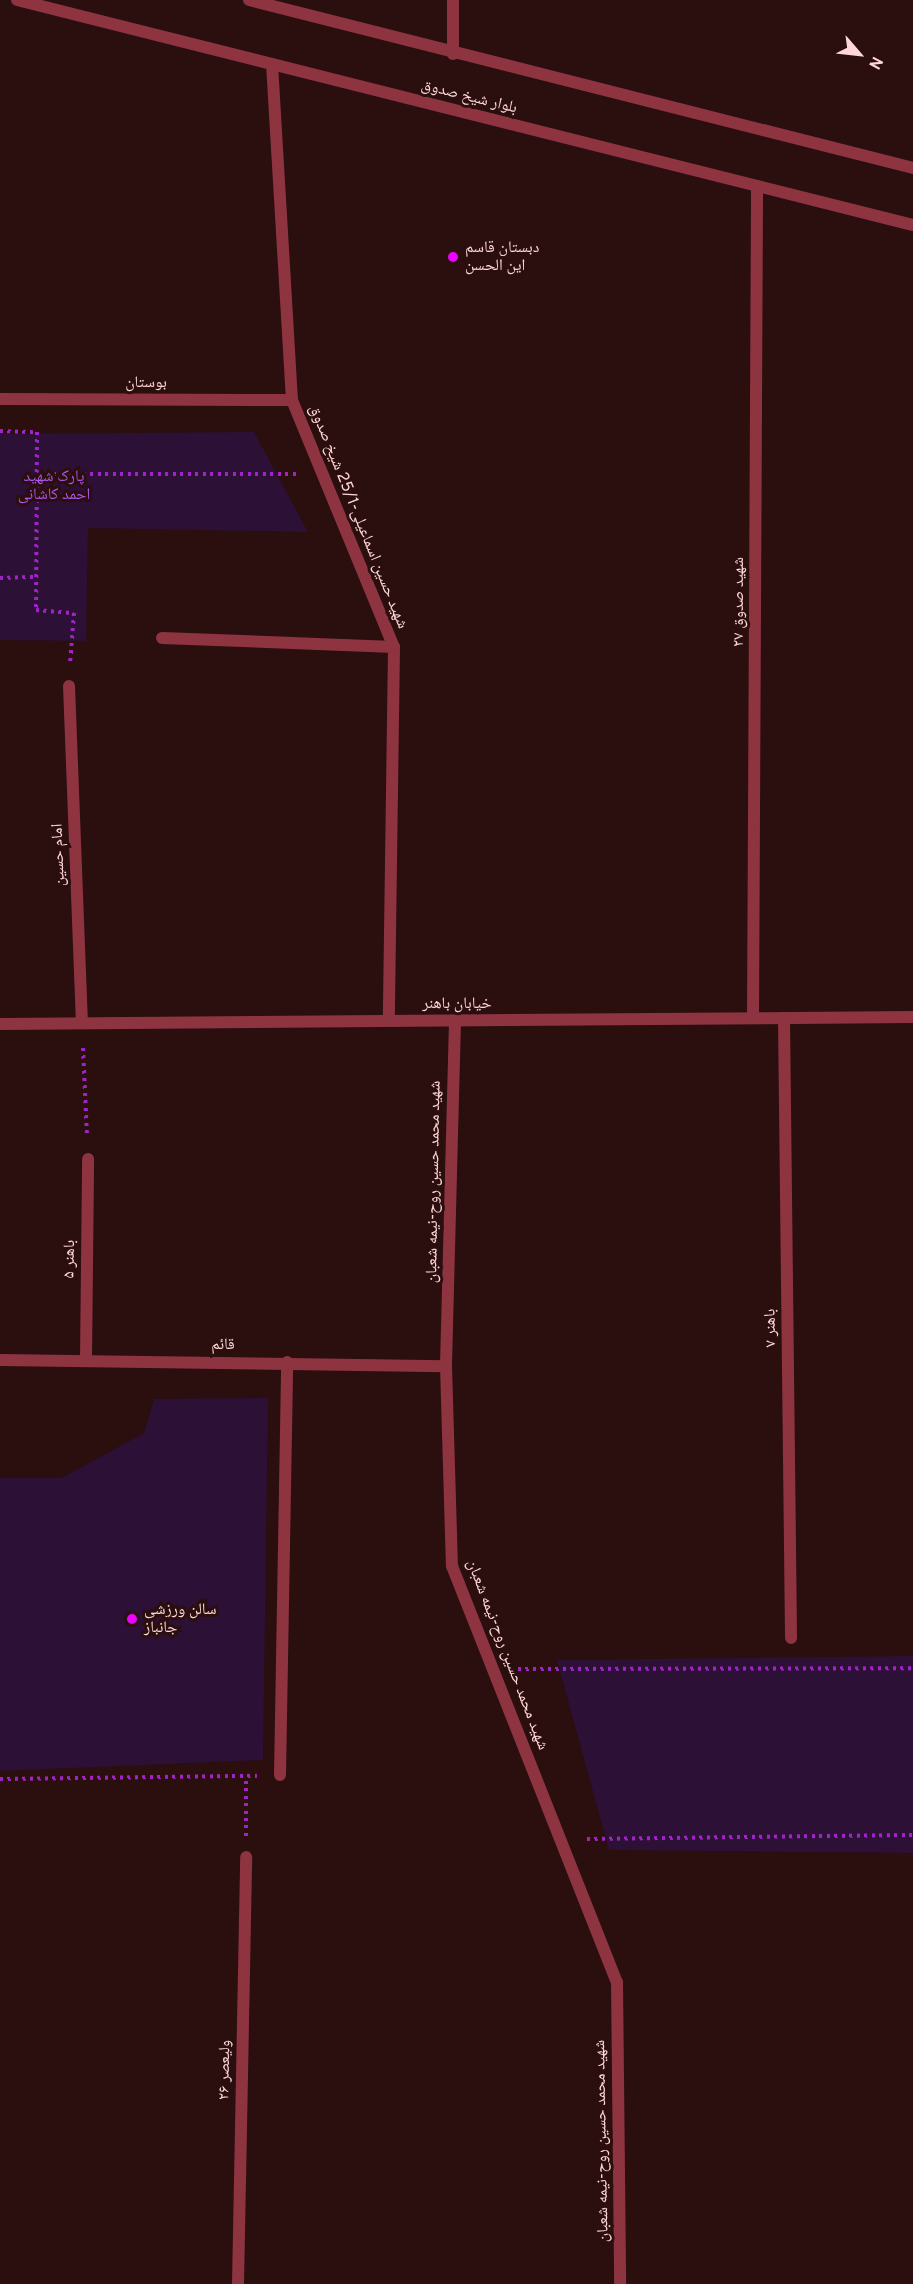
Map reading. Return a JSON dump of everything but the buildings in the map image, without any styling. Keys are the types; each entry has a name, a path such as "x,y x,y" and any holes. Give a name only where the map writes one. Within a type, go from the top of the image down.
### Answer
{"street":[{"name":"بلوار شیخ صدوق","path":"17,0 913,225"},
{"path":"249,0 453,54 913,168"},
{"path":"453,0 453,54"},
{"name":"شهید حسین اسماعیلی-25/1 شیخ صدوق","path":"272,64 292,400 394,647 389,1019"},
{"name":"شهید صدوق ۲۷","path":"753,1018 757,186"},
{"name":"بوستان","path":"0,399 292,400"},
{"path":"162,638 394,647"},
{"name":"امام حسین","path":"69,686 82,1023"},
{"name":"خیابان باهنر","path":"0,1024 389,1019 455,1021 913,1017"},
{"name":"باهنر ۷","path":"784,1018 791,1638"},
{"name":"شهید محمد حسین روح-نیمه شعبان","path":"455,1021 446,1366 452,1566 617,1982 620,2284"},
{"name":"باهنر ۵","path":"86,1360 88,1159"},
{"name":"قائم","path":"0,1359 446,1366"},
{"path":"280,1775 287,1362"},
{"name":"ولیعصر ۲۶","path":"238,2284 246,1857"}],"path":[{"path":"0,431 37,432 38,577 36,610 74,614 69,686"},
{"path":"38,474 322,474"},
{"path":"0,578 38,577"},
{"path":"82,1023 88,1159"},
{"path":"493,1669 913,1668"},
{"path":"0,1779 280,1775"},
{"path":"246,1776 246,1857"},
{"path":"561,1839 913,1835"}],"green space":[{"name":"پارک شهید احمد کاشانی","path":"254,432 308,532 88,528 86,641 0,640 0,434"},
{"name":"سالن ورزشی جانباز","path":"268,1398 263,1760 0,1771 0,1478 62,1478 144,1433 154,1399"},
{"path":"913,1656 913,1853 609,1850 557,1660"}],"place":[{"name":"دبستان قاسم این الحسن","path":"453,257"},
{"name":"سالن ورزشی جانباز","path":"132,1619"}]}
